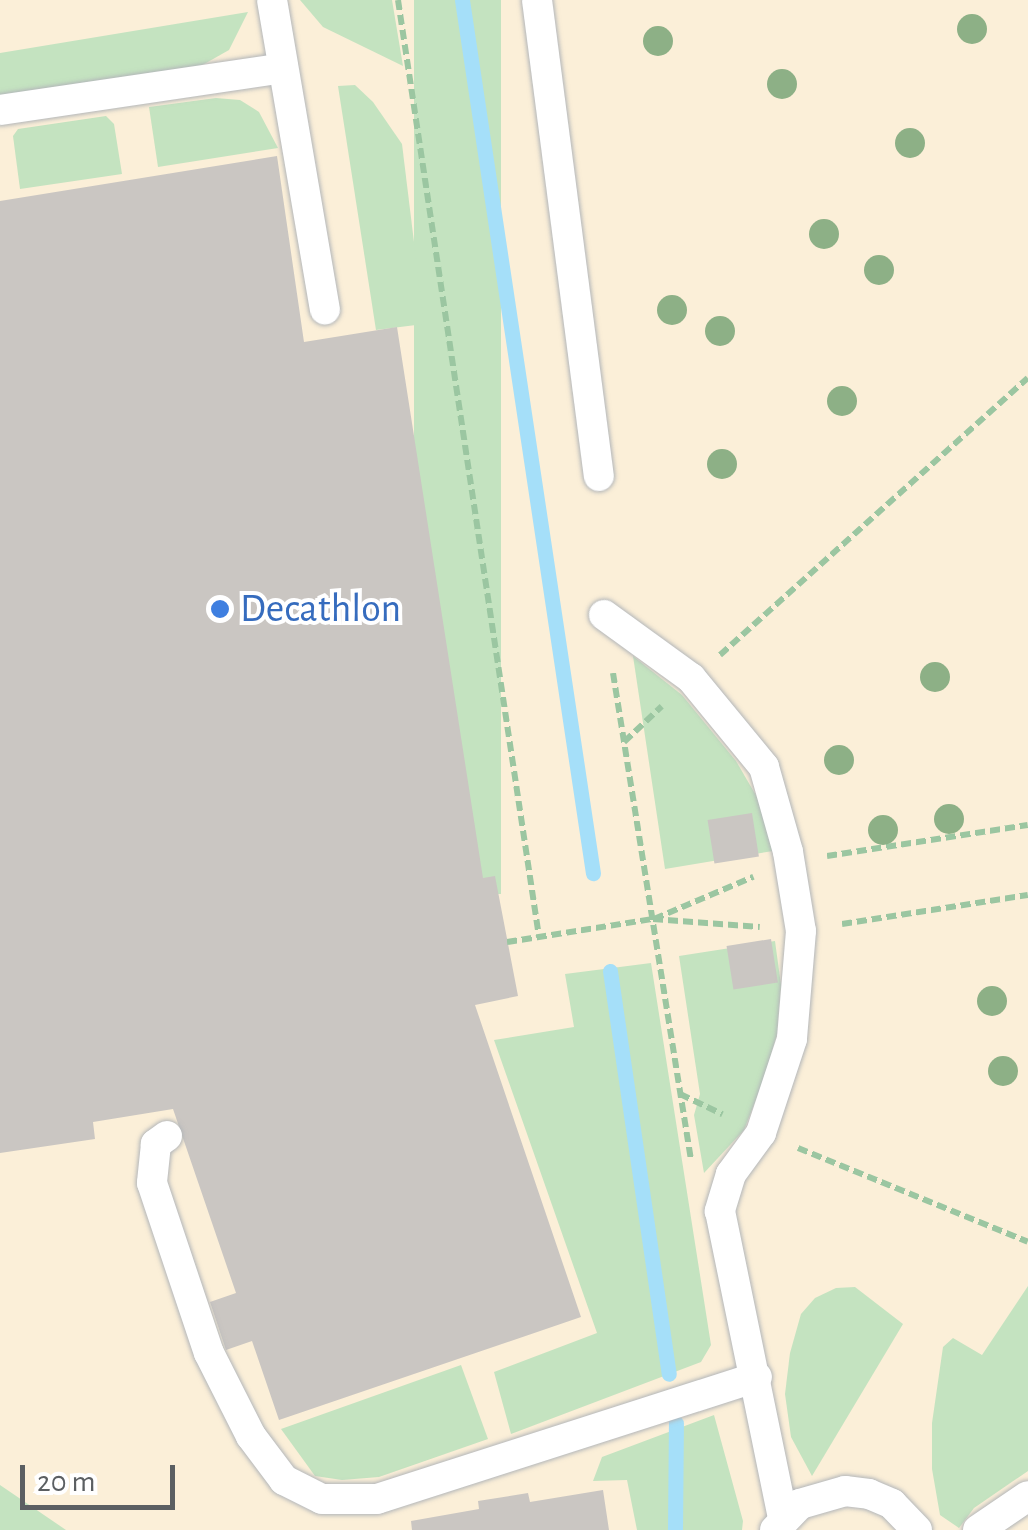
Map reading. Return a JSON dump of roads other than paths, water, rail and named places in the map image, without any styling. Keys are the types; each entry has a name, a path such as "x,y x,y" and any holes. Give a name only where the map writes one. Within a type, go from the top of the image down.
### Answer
{"lane":[{"path":"272,0 325,310"},
{"path":"537,0 599,476"},
{"path":"0,110 283,68"},
{"path":"604,615 691,678 764,768 789,862 801,931 792,1039 761,1133 731,1174 720,1212 757,1378 779,1524 820,1495 844,1491 870,1494 892,1504 916,1530"},
{"path":"167,1136 156,1144 152,1183 209,1353 251,1436 284,1480 322,1499 377,1498 757,1378"},
{"path":"978,1530 1028,1496"}],"waterway":[{"path":"462,0 593,873"},
{"path":"610,971 669,1374"},
{"path":"675,1530 676,1423"}],"place":[{"name":"Decathlon","path":"220,609"}]}
